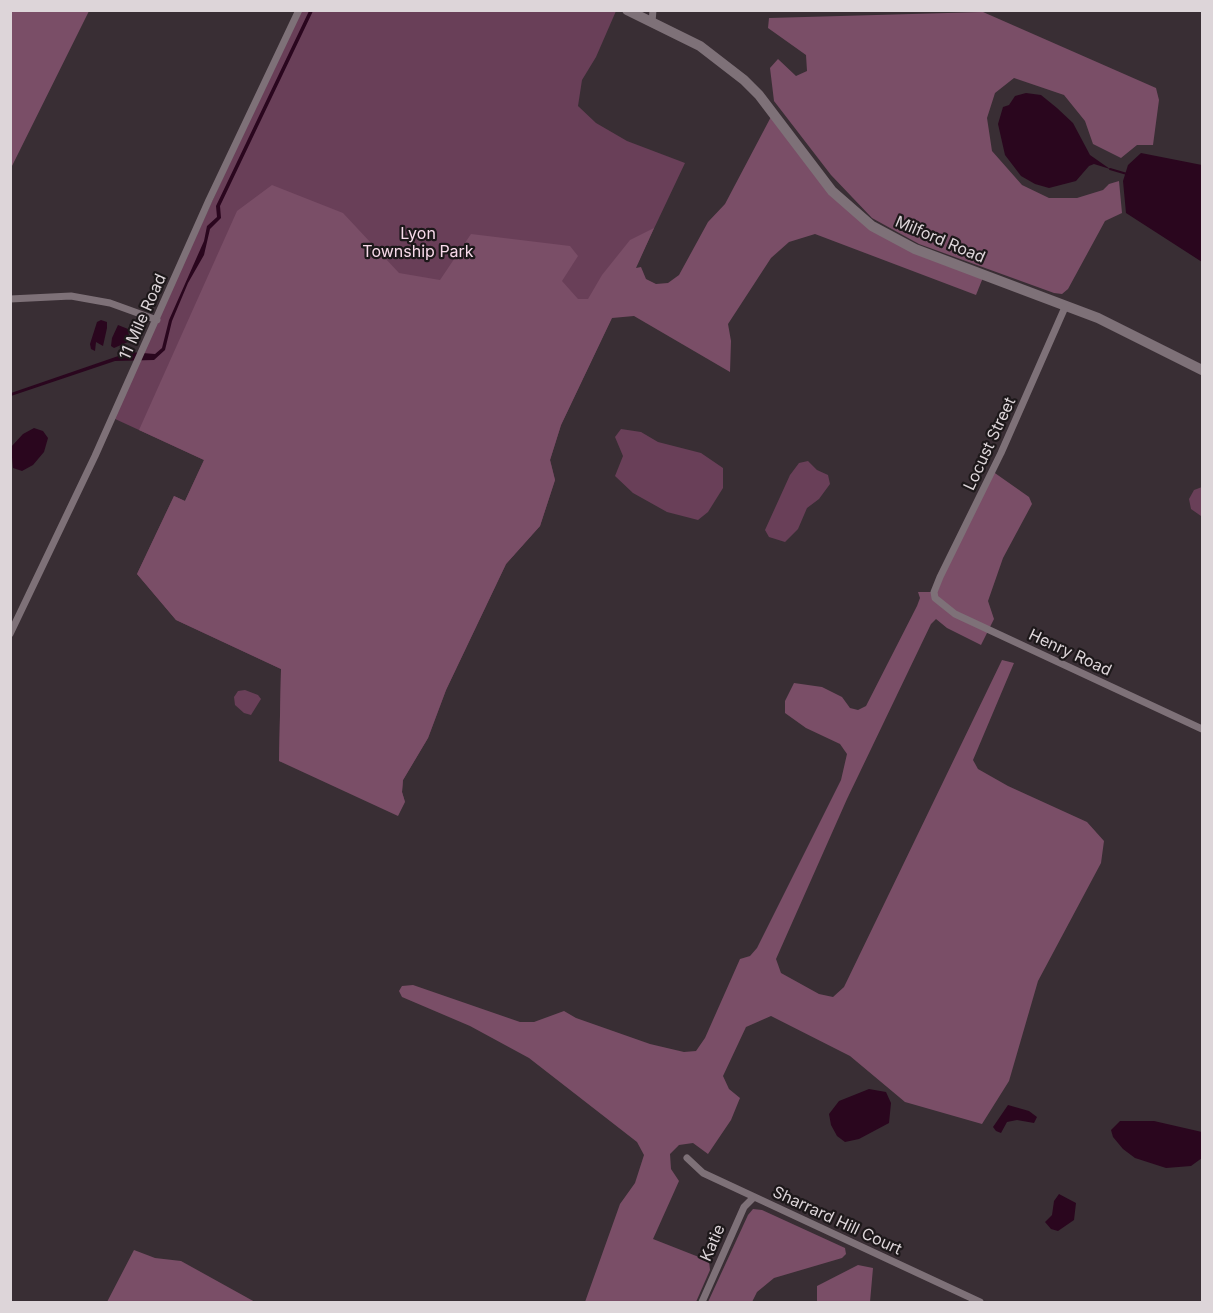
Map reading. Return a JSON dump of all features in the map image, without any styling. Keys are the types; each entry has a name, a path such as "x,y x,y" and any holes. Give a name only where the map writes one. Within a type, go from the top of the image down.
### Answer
{"street":[{"name":"11 Mile Road","path":"10,634 138,362 209,201 298,10"},
{"path":"652,22 653,10"},
{"name":"Milford Road","path":"629,11 700,46 744,80 759,95 832,191 872,226 915,249 1098,318 1203,370"},
{"path":"10,299 71,296 110,303 157,320"},
{"name":"Locust Street","path":"934,592 1001,453 1066,305"},
{"name":"Henry Road","path":"934,592 938,602 955,614 1203,729"},
{"name":"Sharrard Hill Court","path":"687,1158 703,1173 980,1302"},
{"name":"Katie","path":"702,1302 744,1207 754,1197"}],"green space":[{"name":"Lyon Township Park","path":"299,11 616,11 596,57 582,80 578,106 596,123 627,141 685,163 561,425 550,460 555,480 540,526 506,564 446,690 428,738 403,780 402,792 405,802 279,761 281,669 176,620 137,574 174,496 185,501 204,460 113,418"},
{"path":"621,429 641,432 658,442 701,453 723,468 723,488 708,512 698,520 667,512 633,493 615,476 623,456 615,437"},
{"path":"808,461 817,470 828,475 830,484 819,499 807,508 798,529 785,542 769,537 765,530 790,475 799,463"},
{"path":"1202,487 1201,516 1191,509 1189,499 1194,490"},
{"path":"245,690 258,695 261,699 251,715 244,713 235,705 234,697 238,691"}],"shaded area":[{"path":"10,11 89,11 11,168"},
{"path":"309,11 313,11 220,206 221,218 210,229 204,255 188,283 172,321 165,350 154,360 115,361 11,396 11,393 130,352 155,354 162,348 169,320 204,241 207,226 217,217 216,206"},
{"path":"983,12 1156,88 1159,100 1153,145 1137,145 1121,158 1093,144 1085,121 1064,95 1014,78 995,93 987,118 992,151 1022,185 1049,198 1077,198 1103,190 1109,184 1119,181 1122,213 1105,221 1068,289 1062,294 919,244 872,218 831,175 774,101 770,68 778,59 796,76 807,71 806,55 768,28 769,18"},
{"path":"1026,93 1041,95 1057,108 1073,123 1090,155 1110,169 1094,164 1089,166 1076,181 1049,188 1035,184 1021,176 1005,155 998,124 1003,107 1009,105 1015,96"},
{"name":"Lyon Township Park","path":"773,113 832,191 872,226 984,275 976,295 815,234 789,242 771,258 728,324 731,341 730,372 634,316 612,318 561,425 550,460 555,480 540,526 506,564 446,690 428,738 403,780 402,792 405,802 398,816 279,761 281,669 176,620 137,574 174,496 185,501 204,460 139,430 237,211 272,185 343,213 399,273 440,280 471,234 570,246 578,256 562,281 578,299 588,299 602,275 630,240 654,228 636,268 641,267 646,279 656,284 668,283 679,275 708,222 725,204"},
{"path":"1141,153 1202,165 1202,262 1126,213 1123,181 1128,165"},
{"path":"101,320 107,322 107,328 103,346 96,342 95,351 91,349 90,344 97,322"},
{"path":"118,325 128,329 128,342 114,348 111,346 112,338"},
{"path":"34,428 43,431 48,438 44,452 33,465 22,471 13,468 11,447 23,434"},
{"path":"992,471 1029,497 1032,504 1003,558 988,601 994,619 981,645 947,628 936,619 931,624 847,799 776,959 781,973 819,994 833,997 844,987 1002,660 1014,663 973,760 978,769 1008,786 1087,822 1104,841 1101,863 1038,981 1009,1081 982,1124 905,1102 850,1056 771,1016 746,1027 723,1076 729,1089 740,1098 731,1120 708,1154 693,1143 679,1145 670,1154 671,1169 679,1181 653,1239 709,1261 710,1270 696,1302 585,1302 620,1204 635,1183 644,1155 637,1142 529,1058 470,1026 402,997 399,991 402,986 413,985 520,1022 534,1022 564,1011 576,1018 650,1044 684,1052 696,1051 705,1038 740,959 750,956 757,948 841,780 847,754 840,744 806,728 785,713 785,701 794,683 822,687 842,697 850,708 858,710 866,706 917,606 920,598 918,592 934,592"},
{"path":"869,1089 886,1092 891,1103 889,1123 859,1139 845,1142 837,1136 831,1125 829,1114 839,1101"},
{"path":"1008,1105 1029,1111 1037,1117 1034,1123 1017,1120 1007,1122 1001,1133 996,1131 993,1127"},
{"path":"1120,1121 1154,1121 1202,1132 1202,1158 1191,1166 1166,1168 1135,1158 1113,1137 1111,1130"},
{"path":"1059,1194 1076,1203 1074,1220 1058,1231 1051,1229 1045,1222 1052,1215 1054,1201"},
{"path":"753,1209 762,1210 845,1248 846,1254 842,1258 774,1278 757,1292 752,1302 708,1302 748,1215"},
{"path":"134,1250 155,1258 181,1261 255,1302 107,1302"},
{"path":"858,1265 873,1268 870,1302 817,1302 817,1286"}],"waterway":[{"path":"1110,169 1127,174"}]}
